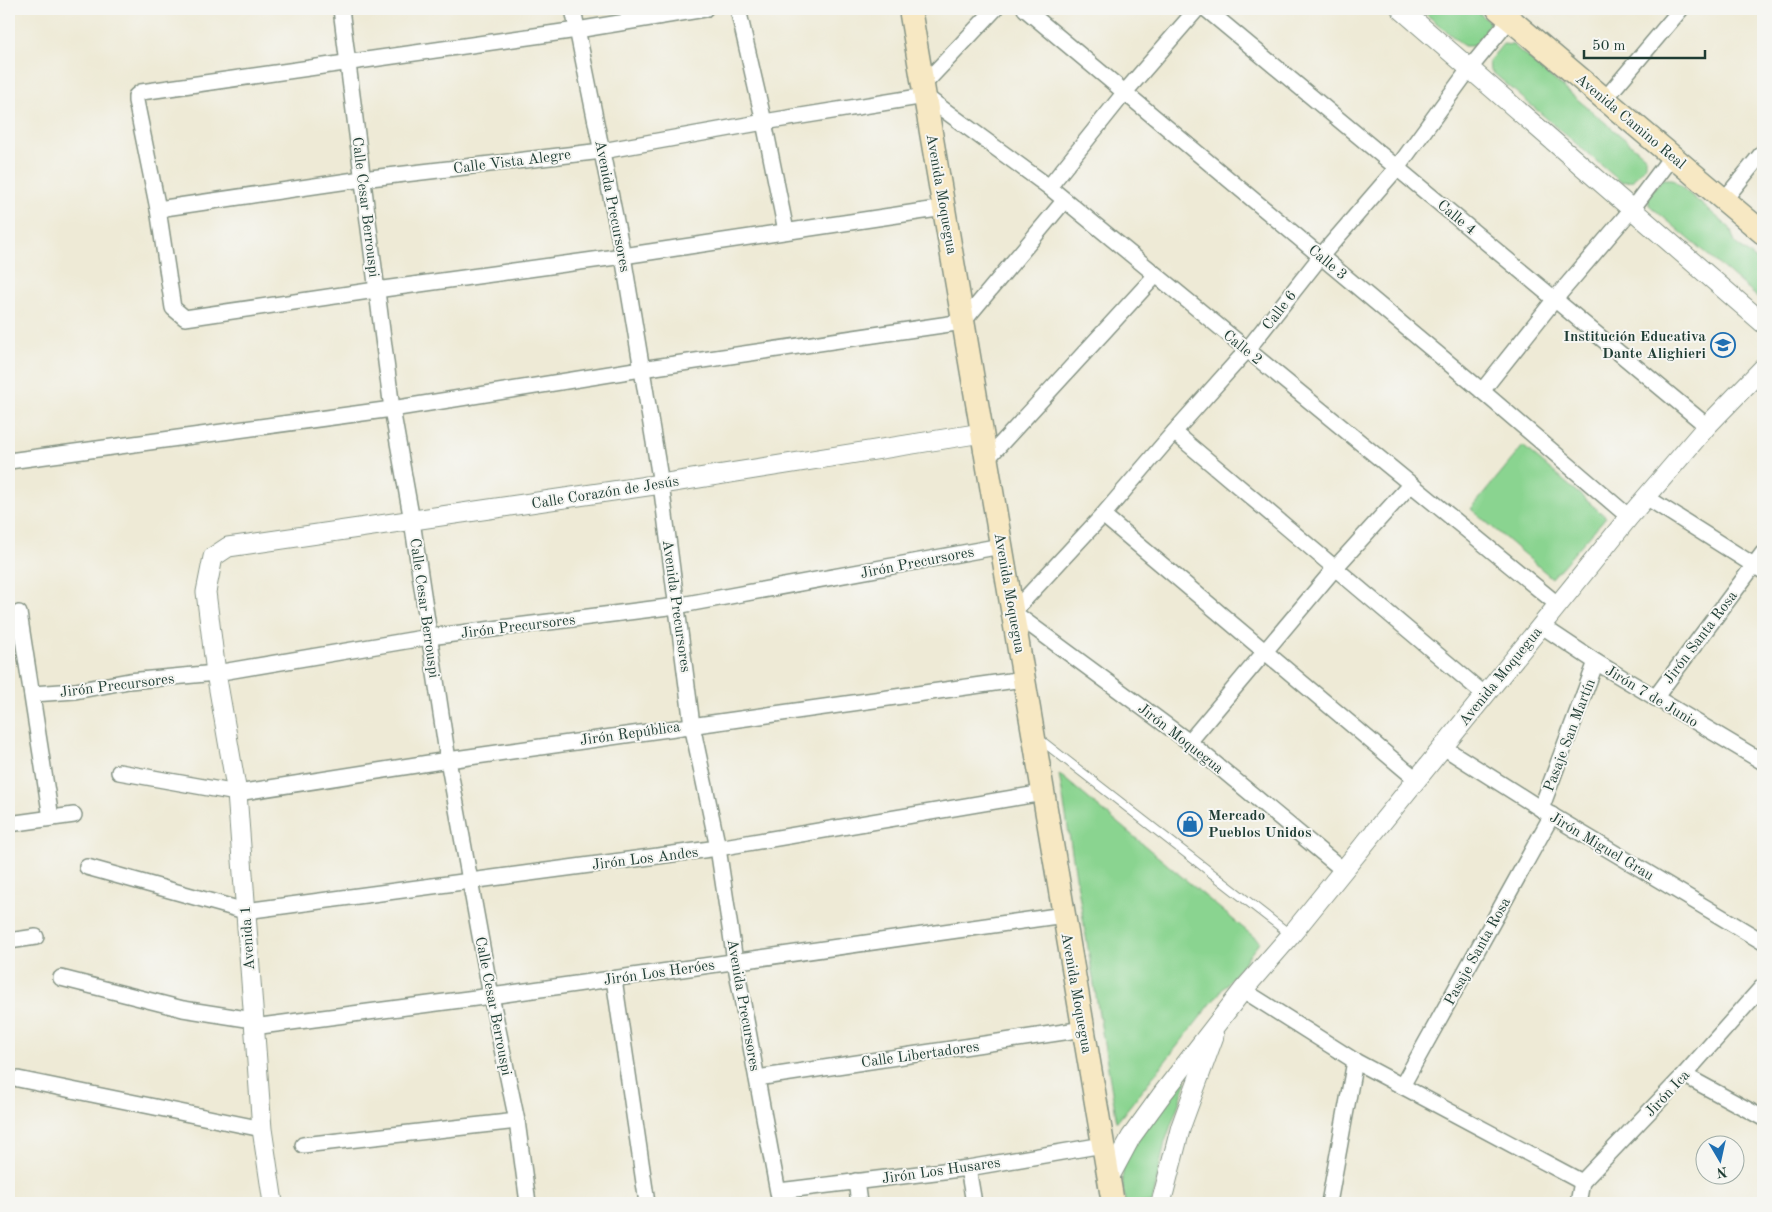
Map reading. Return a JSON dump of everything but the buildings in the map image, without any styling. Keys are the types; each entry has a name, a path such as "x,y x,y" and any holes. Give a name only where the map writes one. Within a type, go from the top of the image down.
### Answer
{"main road":[{"name":"Avenida Moquegua","path":"910,9 1113,1203"},
{"name":"Avenida Camino Real","path":"1504,14 1763,233"}],"street":[{"name":"Calle Cesar Berrouspi","path":"341,9 392,409 412,522 448,760 491,996 517,1120 528,1203"},
{"name":"Avenida Precursores","path":"573,9 623,256 661,484 692,724 718,848 735,961 779,1197"},
{"path":"705,9 577,30 141,92 136,96 136,100 158,209 173,308 185,318 944,208"},
{"path":"738,9 764,122 786,231"},
{"path":"924,91 995,9"},
{"name":"Calle 3","path":"1025,9 1482,391 1628,517"},
{"path":"1049,187 1125,92 1197,9"},
{"name":"Calle 4","path":"1206,9 1707,426"},
{"path":"1401,9 1763,323"},
{"path":"1605,99 1682,9"},
{"name":"Calle 6","path":"1013,612 1103,515 1247,350 1321,256 1397,168 1470,68 1504,14"},
{"name":"Calle Vista Alegre","path":"158,209 362,179 602,151 924,91"},
{"name":"Calle 2","path":"924,91 1049,187 1557,604"},
{"path":"1724,200 1763,152"},
{"path":"1482,391 1555,299 1632,209 1672,156"},
{"path":"9,461 392,409 641,369 963,322 1064,201"},
{"path":"987,459 1156,275"},
{"name":"Avenida Moquegua","path":"1109,1178 1131,1137 1243,990 1291,935 1628,517 1707,426 1763,368"},
{"path":"1174,432 1484,694"},
{"name":"Calle Corazón de Jesús","path":"228,547 412,522 982,433"},
{"path":"1189,742 1335,568 1410,485"},
{"path":"1646,496 1758,568"},
{"path":"1103,515 1416,779"},
{"name":"Jirón Precursores","path":"33,694 75,691 129,681 216,673 429,637 676,606 1002,546"},
{"name":"Avenida 1","path":"228,547 212,558 206,592 216,673 237,793 262,1129 273,1203"},
{"name":"Jirón Santa Rosa","path":"1655,698 1758,568 1763,553"},
{"name":"Jirón Moquegua","path":"1013,612 1189,742 1343,870"},
{"path":"19,613 51,818"},
{"name":"Jirón 7 de Junio","path":"1542,626 1596,662 1763,762"},
{"name":"Pasaje San Martín","path":"1546,812 1596,662"},
{"name":"Jirón República","path":"119,772 237,793 692,724 1024,679"},
{"name":"Jirón Miguel Grau","path":"1443,747 1546,812 1763,942"},
{"name":"Jirón Los Andes","path":"245,912 718,848 1043,793"},
{"name":"Pasaje Santa Rosa","path":"1402,1086 1546,812"},
{"path":"9,824 74,815"},
{"path":"87,867 245,912"},
{"name":"Jirón Los Heróes","path":"61,978 183,1009 253,1023 491,996 1064,915"},
{"path":"9,941 36,937"},
{"path":"614,979 647,1203"},
{"name":"Jirón Ica","path":"1582,1182 1684,1075 1763,986"},
{"path":"1243,990 1355,1061 1582,1182 1578,1203"},
{"name":"Avenida Moquegua","path":"1161,1203 1181,1126 1217,1027 1243,990"},
{"name":"Calle Libertadores","path":"757,1078 1084,1029"},
{"path":"1329,1203 1355,1061"},
{"path":"1684,1075 1763,1118"},
{"path":"18,1079 262,1129"},
{"path":"303,1145 517,1120"},
{"name":"Jirón Los Husares","path":"779,1197 856,1181 968,1168 1103,1145"},
{"path":"968,1168 974,1203"},
{"path":"856,1181 859,1203"}],"lane":[{"path":"1034,734 1291,935"}],"green space":[{"path":"1420,9 1474,9 1489,21 1489,29 1474,46 1464,46"},
{"path":"1503,44 1513,45 1646,157 1646,165 1632,181 1621,182 1490,70 1489,61"},
{"path":"1662,179 1672,179 1730,228 1735,243 1763,265 1763,302 1649,205 1648,196"},
{"path":"1523,446 1606,517 1552,578 1471,509"},
{"path":"1059,774 1260,942 1117,1122"},
{"path":"1183,1080 1187,1081 1165,1142 1152,1203 1125,1203 1123,1174 1128,1154 1149,1121"}],"place":[{"name":"Institución Educativa Dante Alighieri","path":"1723,345"},
{"name":"Mercado Pueblos Unidos","path":"1190,824"}]}
